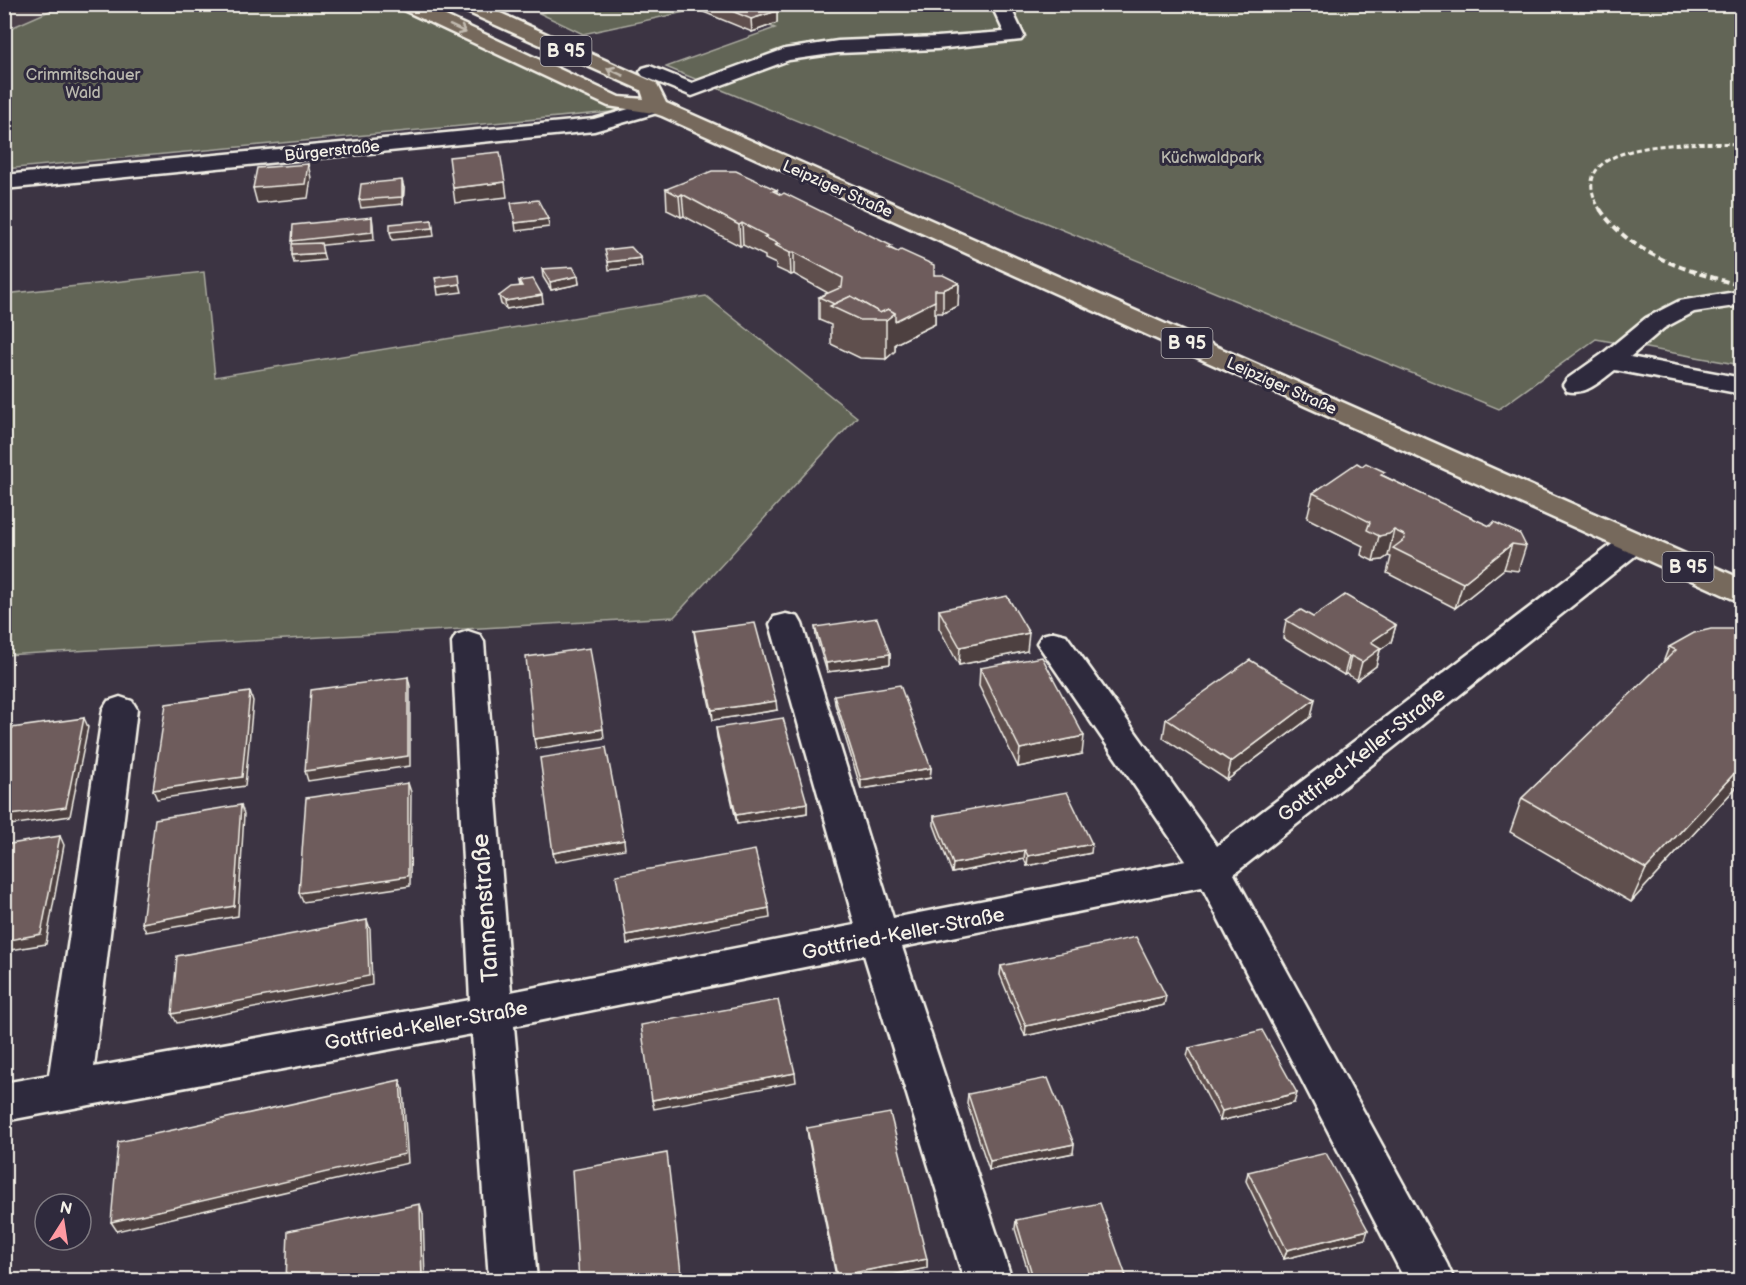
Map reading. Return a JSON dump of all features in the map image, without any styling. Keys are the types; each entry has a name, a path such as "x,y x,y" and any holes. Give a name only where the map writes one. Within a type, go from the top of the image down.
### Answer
{"main road":[{"name":"Leipziger Straße","path":"405,4 615,102 657,107 1742,591"},
{"name":"B 95","path":"464,4 649,87 657,107"}],"street":[{"path":"650,72 692,90 785,55 838,47 937,43 1015,36 1000,4"},
{"name":"Bürgerstraße","path":"4,182 594,125 657,107"},
{"path":"1576,385 1610,361 1655,323 1688,306 1742,298"},
{"path":"1610,361 1742,386"},
{"name":"Gottfried-Keller-Straße","path":"4,1102 492,1013 1213,870 1634,542"},
{"path":"786,624 879,938 988,1281"},
{"name":"Tannenstraße","path":"468,642 492,1013 513,1281"},
{"path":"1054,643 1213,870 1430,1281"},
{"path":"69,1090 120,710"}],"shaded area":[{"path":"5,4 63,5 5,31"}],"green space":[{"name":"Crimmitschauer Wald","path":"63,5 399,5 622,111 5,169 4,31"},
{"path":"572,5 717,5 583,34 539,13"},
{"name":"Küchwaldpark","path":"717,5 1741,5 1741,365 1596,339 1499,409 666,67 775,28"},
{"path":"204,272 215,377 706,296 857,417 674,617 5,655 5,294"}],"building":[{"path":"715,4 761,4 777,11 751,19"},
{"path":"500,152 505,182 453,188 449,157"},
{"path":"308,164 305,184 253,188 257,168"},
{"path":"712,171 736,171 777,190 773,191 781,195 784,193 892,246 888,248 898,252 901,250 934,265 934,275 943,275 959,283 943,290 935,290 935,301 895,321 895,313 888,309 880,313 851,296 834,304 819,297 842,287 843,278 794,252 790,253 775,245 779,244 742,223 739,225 682,194 679,196 666,189"},
{"path":"402,180 402,197 359,200 361,184"},
{"path":"538,200 548,219 515,223 511,203"},
{"path":"372,217 372,232 292,241 293,225"},
{"path":"432,220 433,228 390,232 390,224"},
{"path":"321,243 323,253 292,255 292,244"},
{"path":"631,247 641,258 608,262 605,250"},
{"path":"573,267 578,276 550,282 542,269"},
{"path":"459,275 460,284 437,287 435,278"},
{"path":"533,279 542,295 505,301 499,296 511,287 522,286 519,281"},
{"path":"851,296 880,313 888,309 895,313 886,320 860,320 830,306"},
{"path":"1357,463 1362,466 1366,463 1385,472 1381,475 1490,526 1494,522 1520,534 1526,546 1512,544 1463,583 1393,548 1405,539 1404,535 1394,530 1389,534 1379,536 1367,530 1370,522 1313,493"},
{"path":"1345,595 1396,625 1371,642 1381,648 1362,662 1349,657 1286,620 1301,610 1313,617"},
{"path":"1007,596 1029,633 960,647 939,610"},
{"path":"877,618 890,654 826,663 815,627"},
{"path":"755,623 776,701 712,710 694,631"},
{"path":"1711,629 1742,629 1742,765 1646,869 1522,798 1676,650 1669,647 1694,633"},
{"path":"590,648 603,729 534,739 526,657"},
{"path":"1042,657 1084,736 1020,749 980,668"},
{"path":"1250,660 1315,699 1231,762 1166,719"},
{"path":"408,677 408,756 305,771 311,690"},
{"path":"900,685 931,768 861,780 834,695"},
{"path":"250,692 242,777 153,790 166,704"},
{"path":"84,718 66,807 4,816 4,729"},
{"path":"783,718 807,803 736,815 716,728"},
{"path":"606,747 624,840 553,853 540,758"},
{"path":"408,783 408,876 299,893 306,798"},
{"path":"1067,792 1092,844 1028,856 1025,850 953,864 934,816"},
{"path":"241,805 234,906 142,923 155,819"},
{"path":"60,836 41,934 4,941 4,845"},
{"path":"755,850 769,908 626,935 616,875"},
{"path":"367,920 369,976 172,1014 177,956"},
{"path":"1136,937 1166,996 1026,1026 1001,966"},
{"path":"778,1000 795,1073 652,1100 641,1025"},
{"path":"1262,1030 1297,1093 1222,1111 1189,1048"},
{"path":"1048,1078 1074,1144 990,1161 968,1094"},
{"path":"400,1080 405,1154 111,1222 118,1142"},
{"path":"890,1113 927,1259 837,1276 807,1128"},
{"path":"667,1153 682,1281 579,1281 572,1170"},
{"path":"1326,1153 1368,1230 1287,1250 1248,1172"},
{"path":"1100,1203 1126,1276 1107,1281 1034,1281 1016,1220"},
{"path":"420,1204 422,1281 286,1281 288,1231"}],"railway":[{"path":"1600,210 1592,187 1598,169 1615,157 1640,149 1668,145 1742,144"},
{"path":"1600,210 1628,239 1645,251 1683,268 1742,286"}]}
